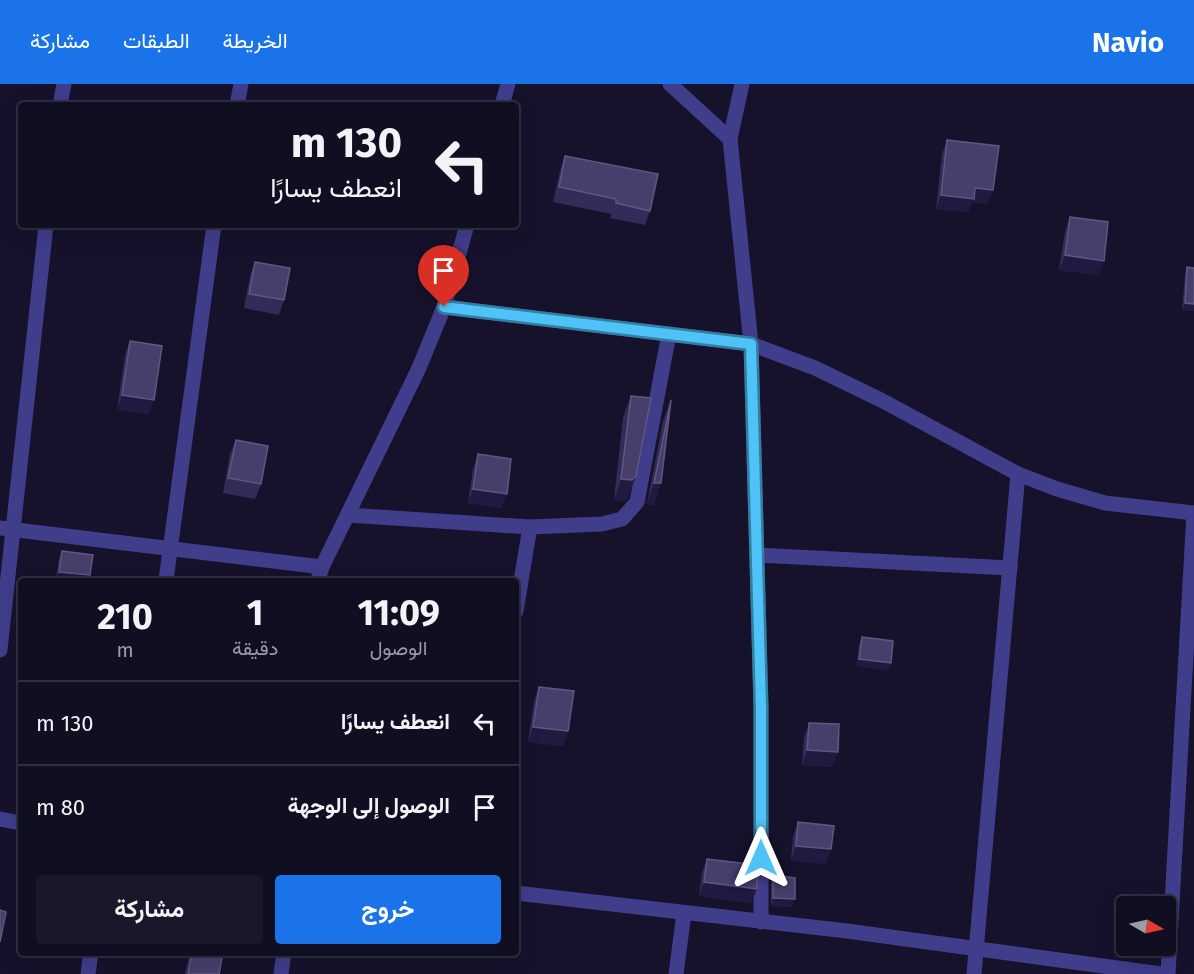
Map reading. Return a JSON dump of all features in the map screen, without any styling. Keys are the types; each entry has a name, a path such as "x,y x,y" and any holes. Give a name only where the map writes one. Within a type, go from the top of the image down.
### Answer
{"street":[{"path":"61,102 64,84"},
{"path":"238,102 241,84"},
{"path":"503,102 508,84"},
{"path":"670,84 730,139"},
{"path":"742,84 730,139 751,344 761,707 762,922"},
{"path":"0,650 7,529 46,228"},
{"path":"166,578 214,228"},
{"path":"7,529 170,549 320,574 419,368 444,307 466,228"},
{"path":"444,307 751,344 815,368 881,400 1018,474 1105,503 1194,513 1168,974"},
{"path":"348,515 530,527 602,524 622,519 637,502 669,334"},
{"path":"974,974 1018,474"},
{"path":"519,592 530,527"},
{"path":"757,555 1010,568"},
{"path":"0,819 18,822"},
{"path":"519,894 977,948 1161,974"},
{"path":"676,974 684,913"},
{"path":"88,974 90,956"},
{"path":"281,974 284,956"}],"building":[{"path":"947,140 999,146 993,190 975,188 974,199 941,195"},
{"path":"565,156 658,174 650,211 616,203 616,199 559,187"},
{"path":"1070,217 1108,222 1104,261 1065,255"},
{"path":"255,262 290,268 284,300 249,294"},
{"path":"1187,267 1194,268 1194,304 1185,303"},
{"path":"130,341 162,346 154,400 122,395"},
{"path":"631,396 651,398 636,476 632,480 621,479"},
{"path":"671,400 661,483 654,483"},
{"path":"236,440 268,446 261,484 228,478"},
{"path":"478,454 511,459 507,494 473,489"},
{"path":"62,551 93,555 90,575 59,572"},
{"path":"862,637 893,641 891,663 859,659"},
{"path":"539,687 574,691 568,731 533,727"},
{"path":"809,723 839,724 838,752 807,750"},
{"path":"798,822 834,826 831,849 796,846"},
{"path":"707,859 757,865 757,889 704,882"},
{"path":"773,875 795,878 795,899 773,898"},
{"path":"0,910 6,912 0,942"},
{"path":"191,956 222,956 219,974 188,974"}],"route":[{"path":"444,307 751,344 761,707 761,858"}]}
